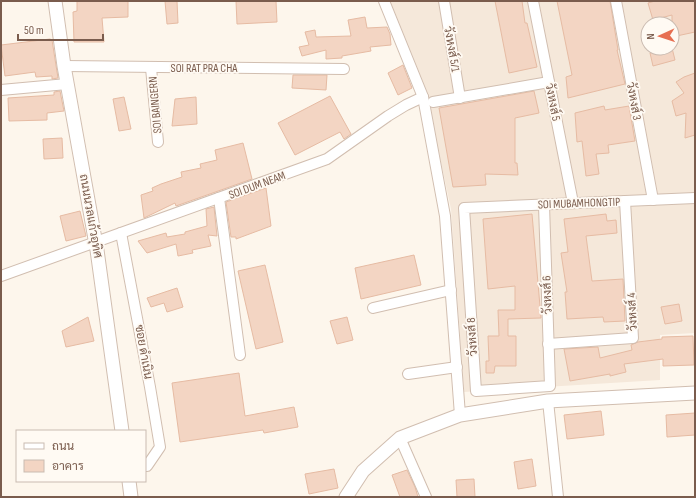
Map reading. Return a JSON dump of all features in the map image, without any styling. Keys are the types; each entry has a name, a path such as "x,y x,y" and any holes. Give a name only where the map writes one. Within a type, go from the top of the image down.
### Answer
{"street":[{"name":"ถนนนวลแก้วอุทิศ","path":"55,1 64,66 95,242 122,430"},
{"path":"384,1 423,97 445,216 460,415"},
{"name":"วังหงส์ 5/1","path":"444,1 460,98"},
{"name":"วังหงส์ 5","path":"533,1 573,204"},
{"name":"วังหงส์ 3","path":"616,1 653,200"},
{"name":"SOI RAT PRA CHA","path":"64,66 344,69"},
{"name":"SOI BAINGERN","path":"151,68 158,142"},
{"path":"433,102 549,82"},
{"path":"1,90 67,84"},
{"name":"SOI DUM NEAM","path":"1,276 78,247 327,159 406,104 423,97"},
{"path":"219,198 240,356"},
{"name":"SOI MUBAMHONGTIP","path":"464,208 695,198"},
{"name":"วังหงส์ 4","path":"548,344 633,338 625,201"},
{"name":"วังหงส์ 6","path":"544,205 550,386"},
{"name":"วังหงส์ 8","path":"464,208 476,391 550,386"},
{"name":"ซอย ดำเนิน","path":"121,233 148,372 160,447 146,466"},
{"path":"373,308 451,290"},
{"path":"408,374 457,367"},
{"path":"346,497 363,471 400,438 460,415 548,401 695,393"},
{"path":"548,401 558,497"},
{"path":"400,438 426,497"},
{"path":"129,482 131,497"}],"shaded area":[{"path":"387,1 695,1 695,333 660,335 660,380 464,392 451,209 426,93"}],"building":[{"path":"77,1 128,1 128,17 102,18 104,42 74,42 73,12 77,11"},
{"path":"165,1 177,1 178,23 167,24"},
{"path":"236,1 276,1 277,22 237,24"},
{"path":"495,1 522,1 525,23 527,23 537,67 509,73"},
{"path":"557,1 610,1 617,50 625,84 568,98 566,77 572,75"},
{"path":"655,1 695,1 695,32 680,35 680,16 652,16 648,3"},
{"path":"365,17 367,28 387,27 390,34 391,45 370,47 371,51 342,56 342,58 326,59 326,50 302,56 299,47 309,45 305,32 315,30 316,37 351,36 348,20"},
{"path":"52,40 58,78 52,79 52,76 36,77 35,72 5,76 1,45"},
{"path":"651,56 674,56 675,60 653,66"},
{"path":"403,65 412,88 398,95 388,73"},
{"path":"695,73 695,135 685,138 686,113 676,116 672,101 684,93 676,82"},
{"path":"293,75 327,75 326,90 292,88"},
{"path":"60,91 64,111 47,113 47,120 9,121 8,98 54,95 54,92"},
{"path":"534,91 539,113 515,118 515,163 517,163 518,175 485,174 486,185 453,187 439,108"},
{"path":"330,96 351,134 344,139 340,132 295,155 278,123"},
{"path":"124,97 131,129 119,131 113,99"},
{"path":"196,97 197,124 172,126 175,99"},
{"path":"604,106 605,110 629,106 635,141 608,145 609,153 596,154 599,174 586,176 582,141 577,142 575,113"},
{"path":"62,138 63,158 44,159 43,139"},
{"path":"243,143 252,179 176,206 175,203 144,218 141,195 153,191 152,188 161,184 182,177 181,172 201,168 200,164 217,160 215,150"},
{"path":"266,188 271,226 236,239 236,237 231,237 226,202"},
{"path":"214,207 217,236 208,235 211,246 192,250 193,253 178,256 176,244 147,253 138,241 166,233 167,237 185,234 185,232 207,226 206,209"},
{"path":"80,211 86,236 66,241 60,216"},
{"path":"532,214 541,318 508,319 508,336 516,336 516,366 495,366 494,373 486,373 486,361 489,361 488,336 499,336 498,310 515,310 515,286 488,289 483,219"},
{"path":"606,214 607,221 616,220 617,233 586,236 592,281 623,279 625,321 604,322 603,317 567,319 565,292 567,292 561,253 568,252 564,219"},
{"path":"414,255 421,285 361,299 355,268"},
{"path":"265,265 283,342 256,349 238,271"},
{"path":"177,288 183,307 167,312 164,303 151,307 147,298"},
{"path":"679,304 682,321 665,324 661,307"},
{"path":"88,317 94,341 66,347 62,331"},
{"path":"347,317 353,340 337,344 330,321"},
{"path":"693,336 694,365 663,366 663,359 624,364 626,372 610,376 610,374 570,381 564,349 598,347 600,358 632,350 631,345 638,342 662,339 662,337"},
{"path":"239,373 245,416 294,407 298,427 264,433 263,430 180,442 172,383"},
{"path":"601,411 604,435 567,439 564,415"},
{"path":"695,413 695,435 667,437 666,415"},
{"path":"532,459 536,486 518,489 514,462"},
{"path":"334,469 338,488 309,494 305,474"},
{"path":"407,470 418,497 400,497 392,475"},
{"path":"474,479 475,497 457,497 456,480"}]}
